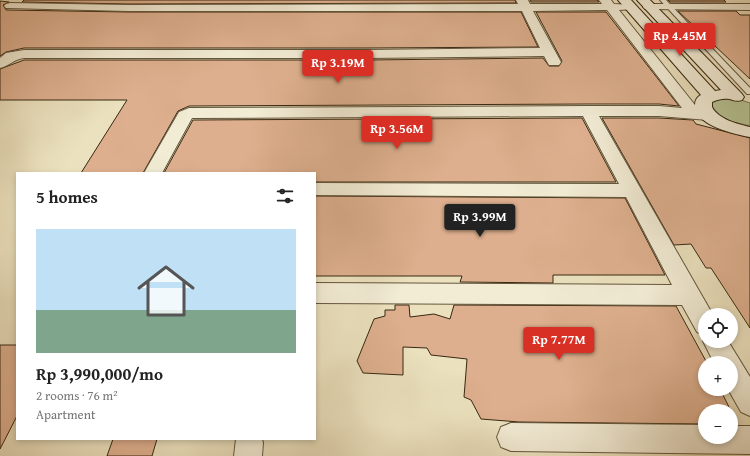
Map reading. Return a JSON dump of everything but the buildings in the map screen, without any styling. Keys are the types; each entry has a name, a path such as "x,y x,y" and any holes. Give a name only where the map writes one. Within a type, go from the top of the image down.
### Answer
{"main road":[{"path":"636,4 711,96"},
{"path":"636,4 745,96"},
{"path":"745,96 711,96 703,103 704,111 701,114 726,126 750,132"}],"street":[{"path":"17,0 10,6 128,8 607,3 666,3 750,6"},
{"path":"744,0 750,6"},
{"path":"607,3 701,114"},
{"path":"0,64 11,56 24,54 367,54 551,57 524,4"},
{"path":"154,172 185,115 189,114 659,111 701,114"},
{"path":"588,112 698,312"},
{"path":"316,189 631,191"},
{"path":"316,293 688,295"},
{"path":"738,382 750,403"},
{"path":"511,437 750,440"}],"lane":[{"path":"666,3 745,96"}],"green space":[{"path":"732,97 750,103 750,126 729,121 710,109 709,99"}]}
